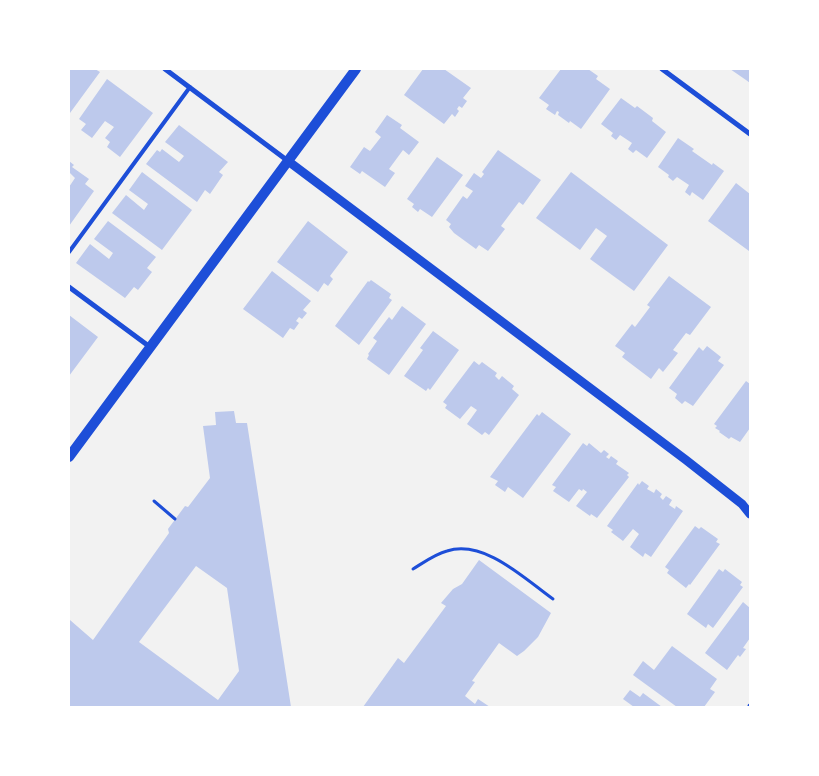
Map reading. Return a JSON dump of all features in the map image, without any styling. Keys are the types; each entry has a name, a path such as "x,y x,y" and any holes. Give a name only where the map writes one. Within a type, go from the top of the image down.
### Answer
{"main road":[{"path":"69,457 356,69"}],"street":[{"path":"166,69 694,466 742,504 750,514"},
{"path":"662,69 750,134"},
{"path":"69,287 150,347"}],"lane":[{"path":"69,252 190,87"}],"path":[{"path":"154,501 175,519"},
{"path":"413,569 448,550 470,548 502,562 553,599"}],"building":[{"path":"69,69 95,69 100,72 70,113"},
{"path":"423,69 444,69 471,88 463,98 467,101 462,108 459,106 457,109 459,111 455,117 452,114 444,124 404,95"},
{"path":"561,69 588,69 598,76 596,79 610,89 581,129 558,115 559,112 557,111 555,115 546,109 549,105 539,98"},
{"path":"730,69 750,69 750,83 746,80"},
{"path":"107,79 153,113 120,157 107,147 110,142 105,138 114,127 105,121 92,138 81,130 86,124 79,119"},
{"path":"621,98 635,108 637,106 653,118 652,121 666,132 647,158 636,150 633,153 628,149 632,143 620,135 616,140 611,136 613,133 601,124"},
{"path":"387,115 402,125 400,128 419,142 409,155 403,150 389,169 395,173 385,187 362,171 360,174 350,167 364,147 370,151 381,137 375,132"},
{"path":"179,125 228,162 219,172 223,175 210,194 205,190 197,202 146,164 157,150 160,152 162,149 179,162 184,156 165,142"},
{"path":"678,138 694,149 692,151 724,171 703,200 692,192 690,196 685,192 689,185 677,177 673,181 668,177 669,175 658,167"},
{"path":"498,150 541,180 523,205 519,202 501,226 505,229 488,251 479,245 476,249 454,233 449,227 451,224 446,220 463,196 467,199 473,191 465,186 474,173 481,178 484,174 482,172"},
{"path":"437,157 463,175 432,217 420,209 418,212 412,207 414,204 407,199"},
{"path":"69,161 74,165 72,167 89,179 85,184 94,191 69,226 69,187 75,178 69,172"},
{"path":"142,172 192,210 162,250 112,213 126,195 144,210 148,204 129,190"},
{"path":"571,172 668,245 634,291 590,259 607,236 596,228 580,250 536,218"},
{"path":"736,183 750,194 749,251 708,221"},
{"path":"108,221 156,257 147,268 152,272 138,290 134,287 125,298 76,263 90,244 109,259 113,253 94,239"},
{"path":"308,221 348,252 330,276 333,279 328,286 324,283 318,292 277,262"},
{"path":"272,271 311,301 303,310 307,313 302,319 299,317 296,321 299,323 294,330 290,328 283,338 243,309"},
{"path":"669,276 711,307 690,335 686,333 673,350 678,353 663,372 659,368 651,379 622,357 625,353 615,346 632,324 635,327 650,307 647,305"},
{"path":"371,280 391,294 389,298 392,300 359,345 335,326 368,281"},
{"path":"402,306 426,324 389,375 367,359 368,354 377,341 373,338 389,317 392,320"},
{"path":"69,315 98,337 69,376"},
{"path":"433,331 459,350 430,390 428,388 426,391 404,376 423,350 420,348"},
{"path":"707,346 721,357 718,361 724,365 693,406 685,401 682,404 675,398 677,394 669,388 699,347 703,351"},
{"path":"474,361 479,365 482,362 497,373 495,376 499,380 502,376 514,386 512,389 519,395 489,435 485,432 482,435 467,424 477,410 471,406 460,419 445,408 447,405 443,402"},
{"path":"746,381 750,384 750,428 740,442 731,437 729,439 715,428 717,426 714,424"},
{"path":"234,411 236,423 247,423 291,707 69,707 69,621 93,640 169,533 168,529 210,478 203,426 216,425 215,412","holes":["196,566 227,588 239,671 218,700 139,642"]},
{"path":"542,412 571,434 523,498 508,487 505,492 495,485 498,481 490,477 537,414 539,416"},
{"path":"583,443 587,446 589,443 601,453 604,450 609,454 606,457 609,459 611,456 618,461 616,464 629,473 627,475 629,477 597,518 591,514 590,516 576,506 587,492 583,489 582,491 579,489 569,502 553,491 556,487 552,485"},
{"path":"642,481 649,486 647,489 654,493 656,489 662,494 660,497 663,500 666,496 672,500 669,505 675,509 676,506 683,511 651,557 645,553 643,557 630,547 639,534 633,529 623,541 611,532 613,530 607,526 638,483 639,485"},
{"path":"695,526 699,529 701,527 718,539 716,542 720,544 686,588 667,573 669,570 665,567"},
{"path":"479,560 551,613 538,637 517,656 499,643 472,681 475,682 465,696 475,704 478,699 490,707 363,707 398,658 404,663 446,606 441,603 453,589 462,584"},
{"path":"719,569 723,572 725,569 742,582 740,585 743,587 713,628 708,624 706,628 687,614"},
{"path":"743,602 750,608 750,638 743,648 746,649 740,657 738,655 727,670 705,653"},
{"path":"672,646 717,679 710,689 715,692 704,707 677,707 633,675 643,661 654,670"},
{"path":"630,690 640,697 643,693 662,707 634,707 623,699"}]}
